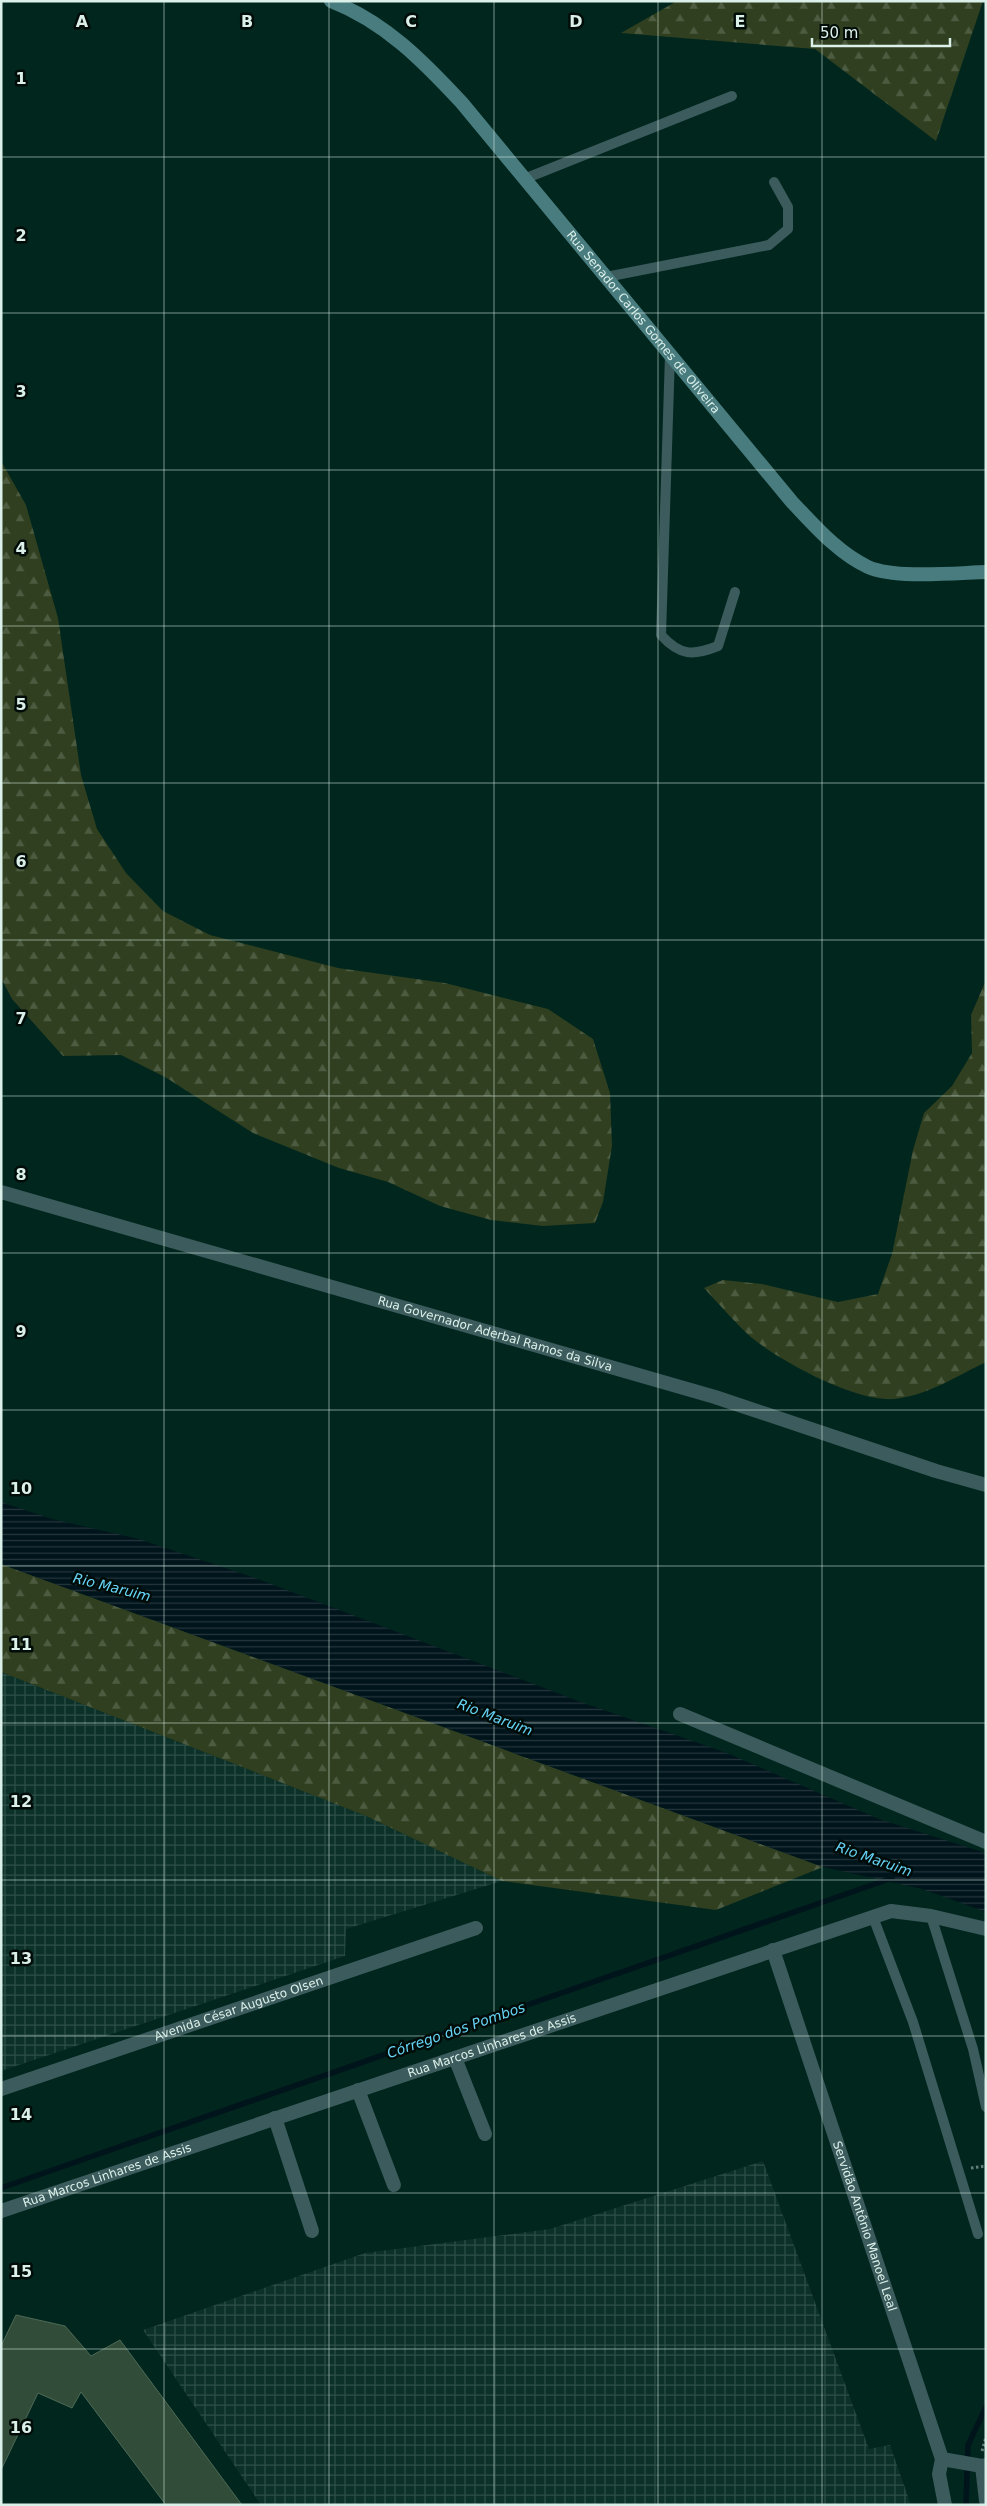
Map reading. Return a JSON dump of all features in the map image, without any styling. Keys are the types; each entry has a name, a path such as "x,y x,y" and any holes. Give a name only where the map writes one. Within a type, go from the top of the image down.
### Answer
{"main road":[{"name":"Rua Senador Carlos Gomes de Oliveira","path":"331,1 352,9 379,25 422,61 462,103 792,502 820,531 853,559 870,568 891,572 986,572"}],"street":[{"name":"Rua Governador Aderbal Ramos da Silva","path":"1,1192 715,1397 936,1471 986,1485"},
{"path":"680,1714 986,1842"},
{"name":"Rua Marcos Linhares de Assis","path":"1,2211 891,1911 931,1916 986,1929"},
{"name":"Avenida César Augusto Olsen","path":"1,2089 476,1928"},
{"name":"Servidão Antônio Manoel Leal","path":"772,1950 945,2459 939,2474 945,2505"},
{"path":"455,2058 485,2134"},
{"path":"358,2090 394,2185"},
{"path":"275,2118 312,2231"},
{"path":"945,2459 982,2465 986,2501"}],"lane":[{"path":"524,179 732,96"},
{"path":"606,277 769,245 788,229 788,207 774,182"},
{"path":"670,355 661,635 672,647 696,654 718,646 735,592"},
{"path":"931,1916 973,2049 986,2107"},
{"path":"873,1917 912,2022 978,2234"}],"shaded area":[{"path":"1,1672 366,1816 502,1881 346,1929 345,1956 1,2071"},
{"path":"763,2161 869,2449 890,2445 911,2505 261,2505 143,2330 365,2253 550,2229"}],"green space":[{"path":"677,1 983,1 936,141 815,49 621,33"},
{"path":"1,461 26,505 58,618 81,775 97,829 126,873 163,911 210,935 338,968 445,983 548,1009 593,1039 610,1093 612,1146 603,1202 595,1223 543,1226 491,1220 440,1206 388,1182 339,1168 253,1133 165,1077 121,1055 63,1056 12,999 1,978"},
{"path":"986,980 986,1362 941,1385 918,1394 894,1399 860,1394 820,1379 765,1348 752,1338 704,1288 723,1280 762,1284 838,1302 878,1294 892,1254 913,1150 924,1113 952,1086 972,1053 971,1015"},
{"path":"1,1564 823,1867 716,1910 502,1881 366,1816 1,1672"}],"water":[{"name":"Rio Maruim","path":"1,1502 52,1519 139,1539 258,1579 581,1702 727,1753 879,1819 986,1853 986,1912 922,1889 823,1867 1,1564"}],"building":[{"path":"16,2315 65,2326 91,2356 120,2340 242,2505 166,2505 81,2392 72,2408 38,2393 1,2470 1,2346"}],"waterway":[{"name":"Córrego dos Pombos","path":"1,2188 892,1878"},
{"path":"966,2505 968,2445 986,2407"}]}
